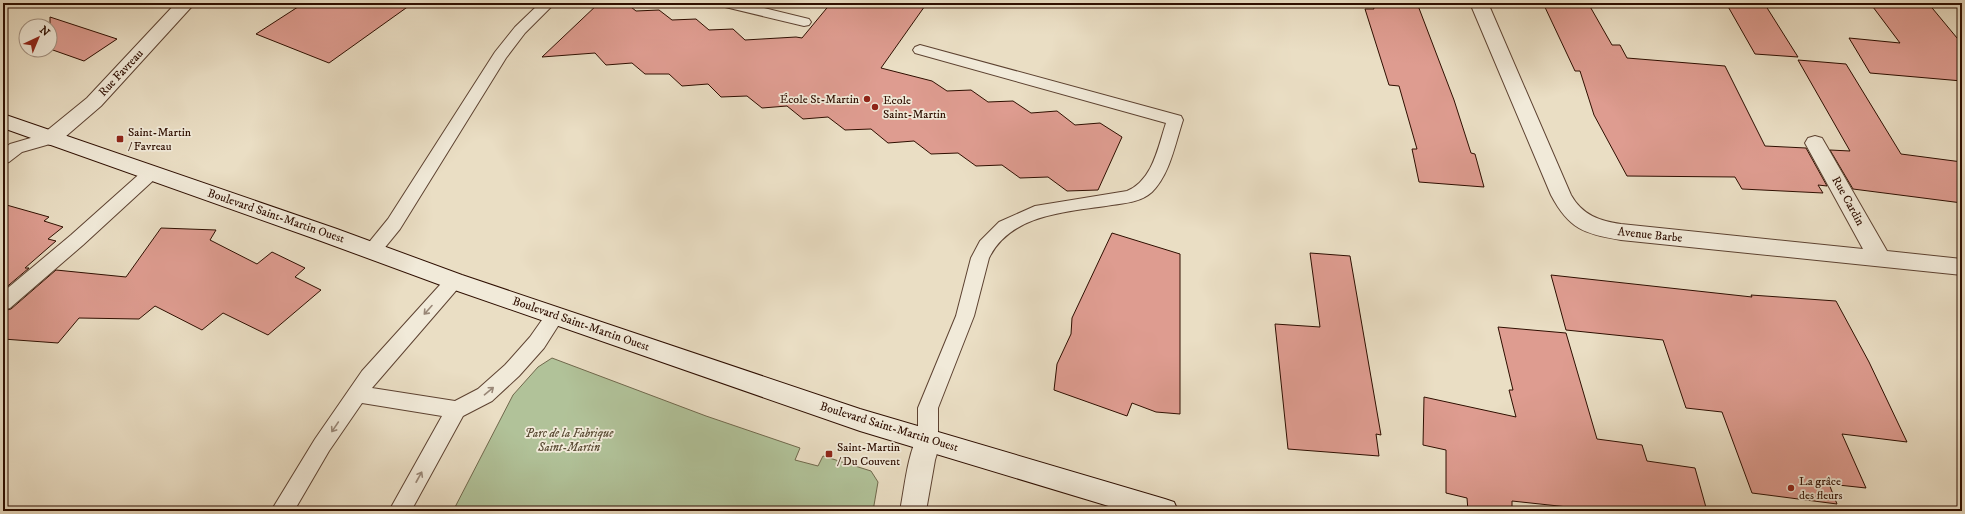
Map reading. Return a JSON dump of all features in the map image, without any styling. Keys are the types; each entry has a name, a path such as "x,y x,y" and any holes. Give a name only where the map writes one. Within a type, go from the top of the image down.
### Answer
{"main road":[{"name":"Rue Favreau","path":"51,138 94,102 186,3"},
{"name":"Avenue Barbe","path":"1479,3 1561,195 1571,212 1584,222 1607,230 1621,232 1962,267"},
{"name":"Boulevard Saint-Martin Ouest","path":"3,121 372,250 454,281 860,420 1165,511"},
{"name":"Rue Cardin","path":"1815,143 1880,259"},
{"path":"913,511 922,460 928,440"}],"lane":[{"path":"372,250 394,224 500,55 520,30 548,3"},
{"path":"726,3 804,22"},
{"path":"920,50 1175,120 1154,177 1148,186 1138,193 1127,198 1041,210 1005,227 986,246 980,258 965,316 928,408 928,440"},
{"path":"3,158 16,148 51,138"},
{"path":"3,303 82,236 151,173"},
{"path":"282,511 322,445 357,394 391,351 454,281"},
{"path":"357,394 456,410 479,400 506,376 546,331 556,315"},
{"path":"400,511 456,410"}],"green space":[{"name":"Parc de la Fabrique Saint-Martin","path":"552,358 706,416 800,448 795,460 818,466 823,456 871,471 878,482 873,511 453,511 513,395 538,367"}],"building":[{"path":"304,3 413,3 329,63 256,34"},
{"name":"École St-Martin","path":"599,3 626,3 636,11 659,10 672,20 696,19 709,30 733,29 745,40 796,37 802,38 831,3 927,3 881,68 932,81 947,91 971,90 988,102 1013,101 1031,113 1057,111 1075,125 1100,123 1122,137 1098,190 1067,191 1048,177 1020,178 1002,165 976,166 958,153 931,154 914,141 888,143 871,129 845,130 828,117 803,119 787,106 762,108 747,96 721,97 708,84 682,86 669,74 645,74 632,63 606,65 595,53 542,57"},
{"path":"1372,3 1417,3 1454,100 1471,153 1475,154 1484,187 1419,182 1412,149 1417,149 1399,86 1389,85 1365,9 1374,9"},
{"path":"1543,3 1588,3 1612,45 1620,45 1627,58 1725,66 1765,146 1806,148 1827,186 1818,185 1823,193 1742,189 1735,177 1627,176 1594,115 1580,71 1575,71"},
{"path":"1726,3 1764,3 1798,57 1755,54"},
{"path":"1870,3 1928,3 1962,44 1962,81 1870,73 1849,38 1900,43"},
{"path":"58,20 117,39 84,61 58,52"},
{"path":"1798,60 1846,64 1901,154 1962,162 1962,203 1853,189 1830,150 1850,151"},
{"path":"3,204 49,217 44,221 63,227 48,239 56,241 25,268 29,268 3,290"},
{"path":"161,228 216,230 210,240 257,264 272,252 305,268 295,277 321,290 268,335 223,313 202,330 155,306 139,319 79,318 58,343 3,339 3,311 11,309 56,270 126,277"},
{"path":"1112,233 1180,254 1180,414 1156,412 1132,403 1127,416 1054,390 1057,364 1071,334 1072,318"},
{"path":"1310,253 1350,256 1381,435 1376,434 1379,456 1288,449 1275,324 1320,327"},
{"path":"1551,275 1752,297 1751,295 1836,301 1869,362 1907,442 1842,434 1866,488 1829,484 1837,504 1752,493 1722,412 1686,408 1663,340 1566,330"},
{"path":"1498,327 1566,333 1597,439 1642,445 1647,461 1695,468 1707,511 1605,511 1512,501 1512,511 1468,511 1467,498 1446,493 1446,450 1423,445 1424,397 1516,417 1509,390 1513,390"}],"place":[{"name":"École St-Martin","path":"867,99"},
{"name":"Ecole Saint-Martin","path":"875,107"},
{"name":"Saint-Martin / Favreau","path":"120,139"},
{"name":"Saint-Martin / Du Couvent","path":"829,454"},
{"name":"La grâce des fleurs","path":"1791,488"}]}
